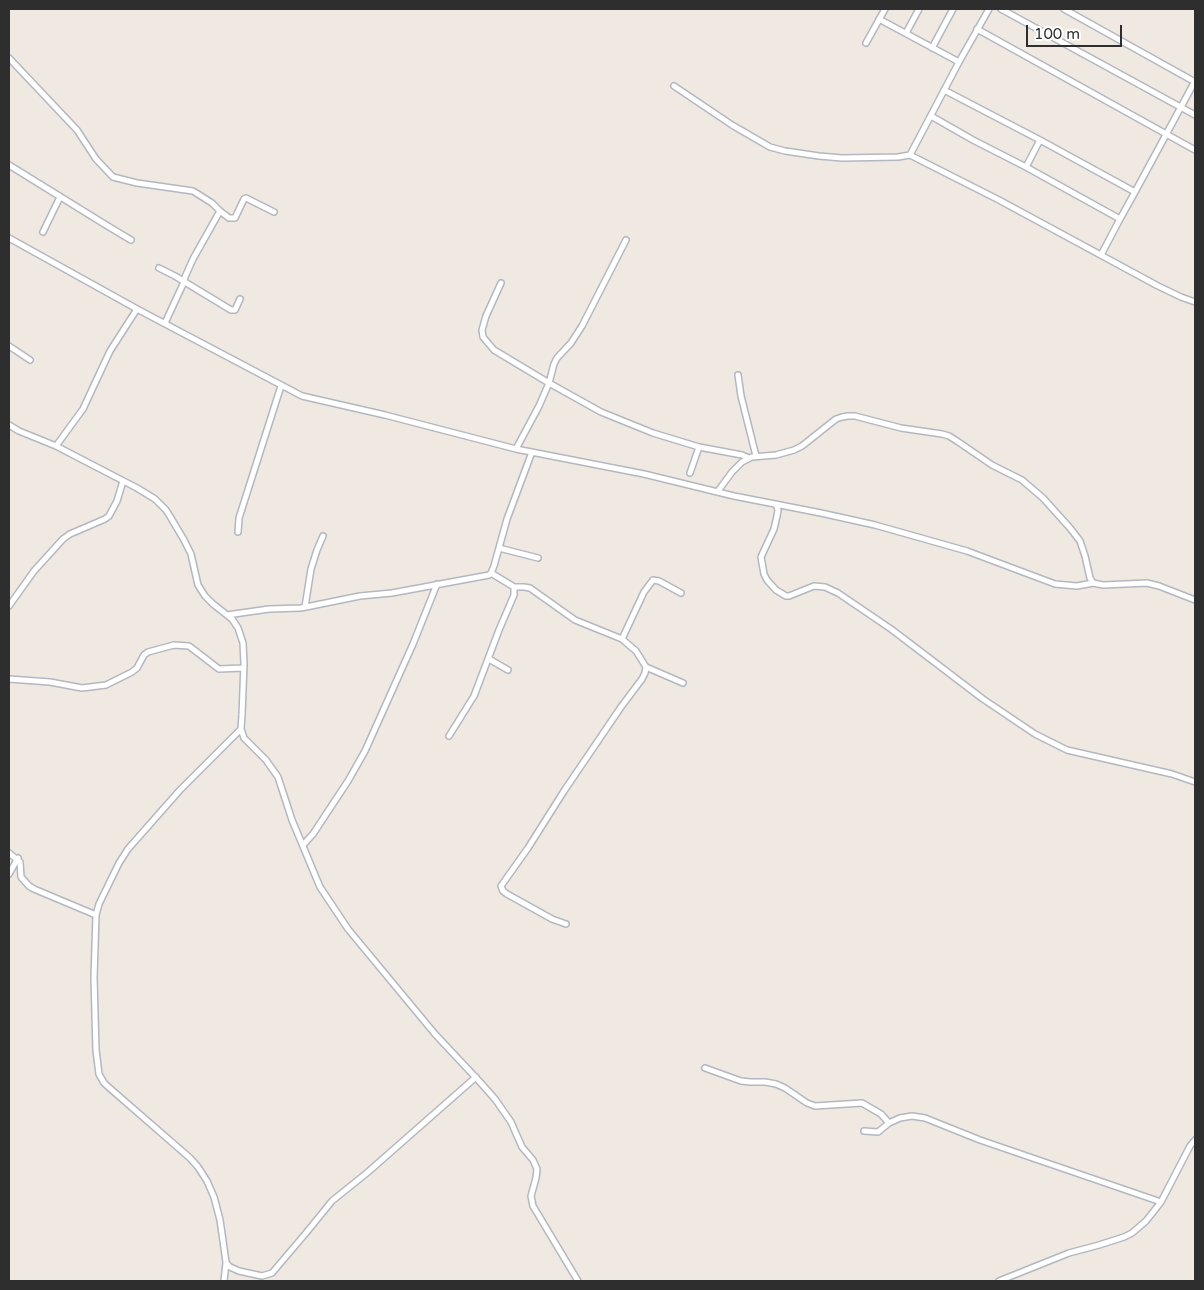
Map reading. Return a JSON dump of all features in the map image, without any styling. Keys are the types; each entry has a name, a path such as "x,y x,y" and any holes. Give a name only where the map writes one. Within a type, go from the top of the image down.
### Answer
{"street":[{"path":"866,43 884,9"},
{"path":"906,33 919,9"},
{"path":"932,48 954,9"},
{"path":"910,155 989,9"},
{"path":"1001,9 1195,115"},
{"path":"1064,9 1195,82 1101,255"},
{"path":"879,19 959,62"},
{"path":"978,29 1195,150"},
{"path":"9,58 76,130 96,159 113,177 137,183 193,191 212,203 229,218 235,218 246,198 274,212"},
{"path":"674,86 732,125 770,147 785,152 851,158 910,155 1181,297 1195,302"},
{"path":"944,90 1135,192"},
{"path":"931,116 1120,219"},
{"path":"1026,167 1040,140"},
{"path":"9,165 131,240"},
{"path":"43,232 60,197"},
{"path":"165,323 190,266 220,212"},
{"path":"9,238 137,309 304,397 532,452 644,474 718,492 875,525 967,552 1055,584 1077,586 1093,583 1103,585 1147,584 1159,586 1195,600"},
{"path":"516,448 539,406 557,358 571,343 582,326 626,240"},
{"path":"159,268 231,310 235,310 240,299"},
{"path":"501,283 486,316 482,330 483,338 494,350 601,412 653,433 699,447 742,455 748,458"},
{"path":"56,446 83,409 110,351 137,309"},
{"path":"9,346 30,360"},
{"path":"738,375 741,396 756,456"},
{"path":"238,532 239,518 280,386"},
{"path":"718,492 737,466 748,458 771,456 794,450 802,446 836,419 848,416 949,436 982,459 1022,480 1048,502 1080,541 1093,583"},
{"path":"9,425 56,446 123,480 155,500 166,510 191,554 198,585 205,596 236,623 243,643 241,729 244,738 266,760 278,777 292,820 320,888 348,929 435,1034 476,1076 511,1122 522,1147 535,1164 537,1173 531,1196 533,1206 578,1281"},
{"path":"690,473 699,447"},
{"path":"227,615 269,609 305,607 360,596 392,593 484,576 491,573 532,452"},
{"path":"9,606 34,571 63,539 109,516 117,501 123,480"},
{"path":"776,504 778,510 774,530 762,558 764,574 776,590 789,596 814,586 824,587 838,593 890,629 983,699 1035,734 1067,750 1172,774 1195,782"},
{"path":"305,607 311,570 317,550 324,536"},
{"path":"499,548 538,558"},
{"path":"491,573 514,587 524,587 533,590 575,620 622,639 636,651 646,667 683,684"},
{"path":"622,639 644,592 653,580 681,593"},
{"path":"303,845 313,834 348,781 365,751 414,644 438,584"},
{"path":"449,736 474,696 514,595 514,587"},
{"path":"9,679 50,682 82,688 106,686 137,668 144,655 148,652 174,644 189,646 219,669 243,668"},
{"path":"489,660 508,670"},
{"path":"566,924 552,919 507,894 502,889 502,884 621,707 642,679 646,667"},
{"path":"224,1281 226,1262 220,1220 207,1182 198,1167 104,1083 100,1074 96,1050 94,978 96,916 99,904 115,871 128,849 180,790 241,729"},
{"path":"9,853 18,858 21,864 21,876 29,886 96,916"},
{"path":"9,874 18,858"},
{"path":"705,1068 741,1081 776,1084 815,1106 862,1103 881,1114 890,1123"},
{"path":"226,1262 230,1267 239,1271 262,1276 272,1273 332,1201 368,1172 476,1076"},
{"path":"864,1131 878,1132 900,1118 912,1116 925,1118 980,1140 1161,1202"},
{"path":"999,1281 1069,1253 1099,1246 1132,1233 1146,1221 1161,1202 1195,1140"}]}
